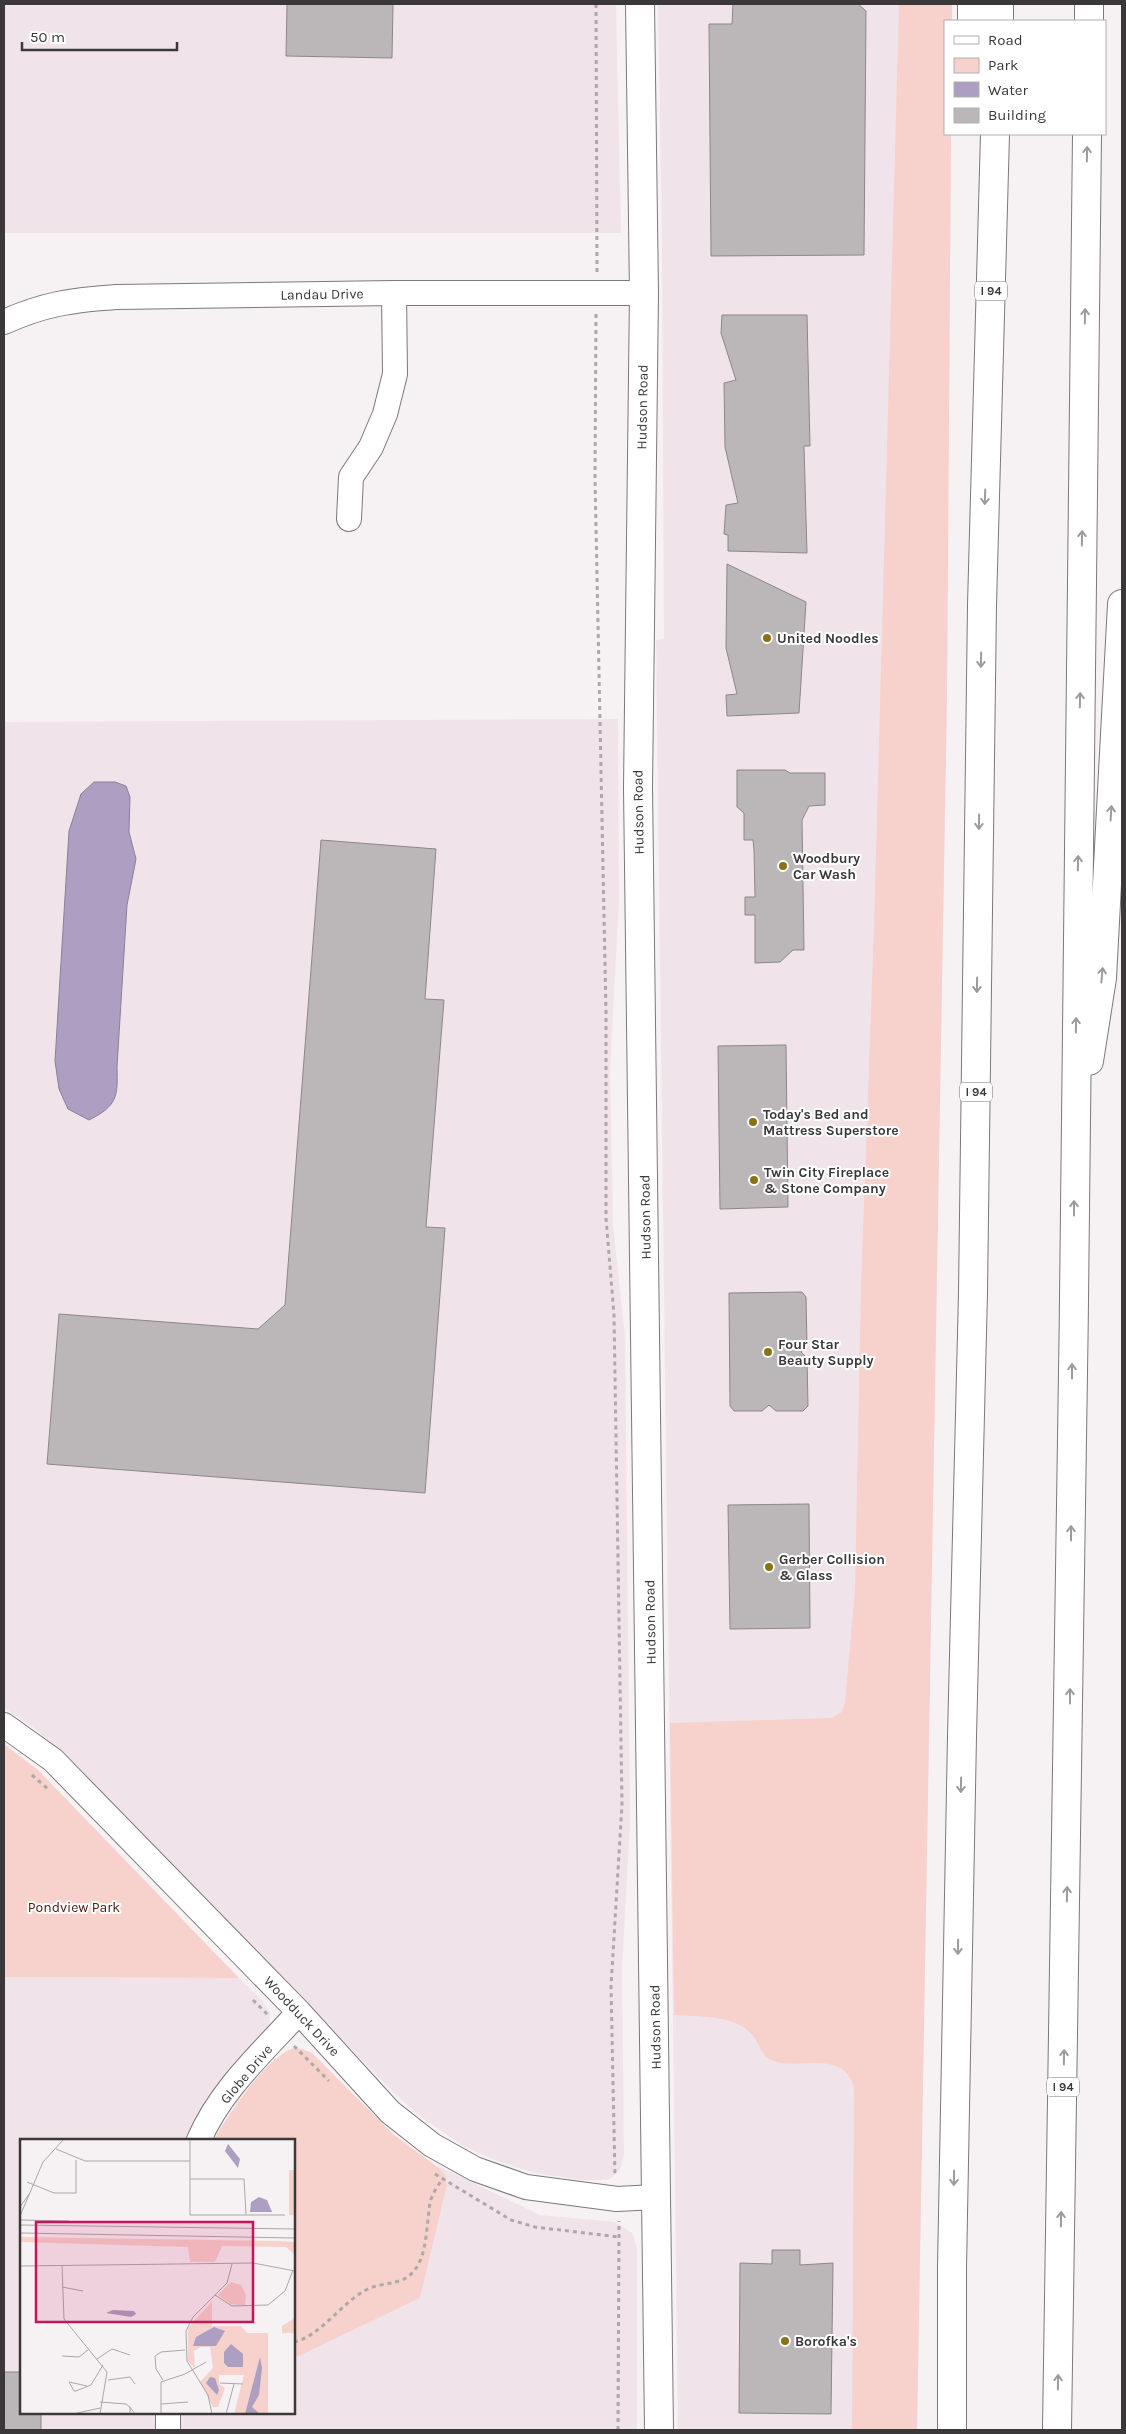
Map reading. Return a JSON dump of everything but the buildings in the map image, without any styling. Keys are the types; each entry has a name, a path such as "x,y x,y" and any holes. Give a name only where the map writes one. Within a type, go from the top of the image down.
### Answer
{"main road":[{"name":"Hudson Road","path":"640,4 644,293 638,788 660,2430"},
{"path":"972,4 972,20"},
{"path":"999,4 999,20"},
{"path":"1089,4 1089,20"},
{"path":"976,135 986,449"},
{"name":"I 94","path":"952,2430 952,2268 973,1292 982,605 995,135"},
{"name":"I 94","path":"1057,2430 1069,1754 1074,1161 1087,135"},
{"path":"1074,1161 1102,978 1122,604"},
{"path":"942,2430 952,2268"}],"street":[{"name":"Landau Drive","path":"4,322 34,309 75,299 394,293 644,293"},
{"path":"348,519 351,477 371,447 385,414 395,374 394,293"},
{"name":"Woodduck Drive","path":"4,1725 53,1760 299,2012 390,2112 432,2145 475,2169 526,2187 571,2195 617,2200 656,2196"},
{"name":"Globe Drive","path":"200,2139 221,2103 243,2074 299,2012"},
{"path":"168,2414 168,2430"}],"path":[{"path":"596,4 595,478 606,1003 606,1218 614,1315 622,1804 611,1986 614,2170"},
{"path":"295,2342 308,2336 351,2299 366,2289 402,2281 413,2273 420,2261 431,2200 442,2179 511,2220 535,2227 620,2237"},
{"path":"618,2430 620,2228"}],"shaded area":[{"path":"4,4 616,4 621,233 4,233"},
{"path":"658,4 952,4 952,20 944,20 944,135 951,135 947,693 917,2430 678,2430 656,640 664,639 662,244"},
{"path":"618,719 619,899 610,1071 613,1225 625,1337 630,1821 622,1969 624,2155 621,2168 612,2178 606,2180 582,2180 534,2173 492,2159 463,2146 420,2116 394,2093 62,1753 34,1728 4,1708 4,722"},
{"path":"4,1977 239,1978 262,2000 270,2012 269,2030 195,2124 187,2139 20,2139 20,2414 155,2414 155,2430 4,2430"},
{"path":"436,2165 540,2215 615,2222 632,2233 637,2248 637,2430 180,2430 180,2414 295,2414 295,2356 299,2356 420,2298 447,2185 440,2169"}],"green space":[{"path":"899,4 952,4 952,20 944,20 944,135 951,135 947,693 917,2430 852,2430 854,2088 848,2076 840,2068 830,2064 793,2064 771,2060 765,2056 753,2036 746,2029 727,2020 674,2015 670,1723 832,1718 842,1712 845,1703 855,1590 861,1287 874,927"},
{"name":"Pondview Park","path":"4,1744 38,1770 239,1978 4,1977"},
{"path":"294,2048 312,2053 393,2134 440,2169 444,2174 447,2185 420,2298 299,2356 295,2356 295,2139 215,2139 228,2116 249,2088 272,2062"}],"water":[{"path":"94,782 115,782 126,786 130,797 129,832 136,859 127,905 116,1093 114,1100 105,1110 89,1120 68,1109 59,1089 55,1061 69,831 81,794"}],"place":[{"name":"United Noodles","path":"767,638"},
{"name":"Woodbury Car Wash","path":"783,866"},
{"name":"Today's Bed and Mattress Superstore","path":"753,1122"},
{"name":"Twin City Fireplace & Stone Company","path":"754,1180"},
{"name":"Four Star Beauty Supply","path":"768,1352"},
{"name":"Gerber Collision & Glass","path":"769,1567"},
{"name":"Borofka's","path":"785,2341"}]}
